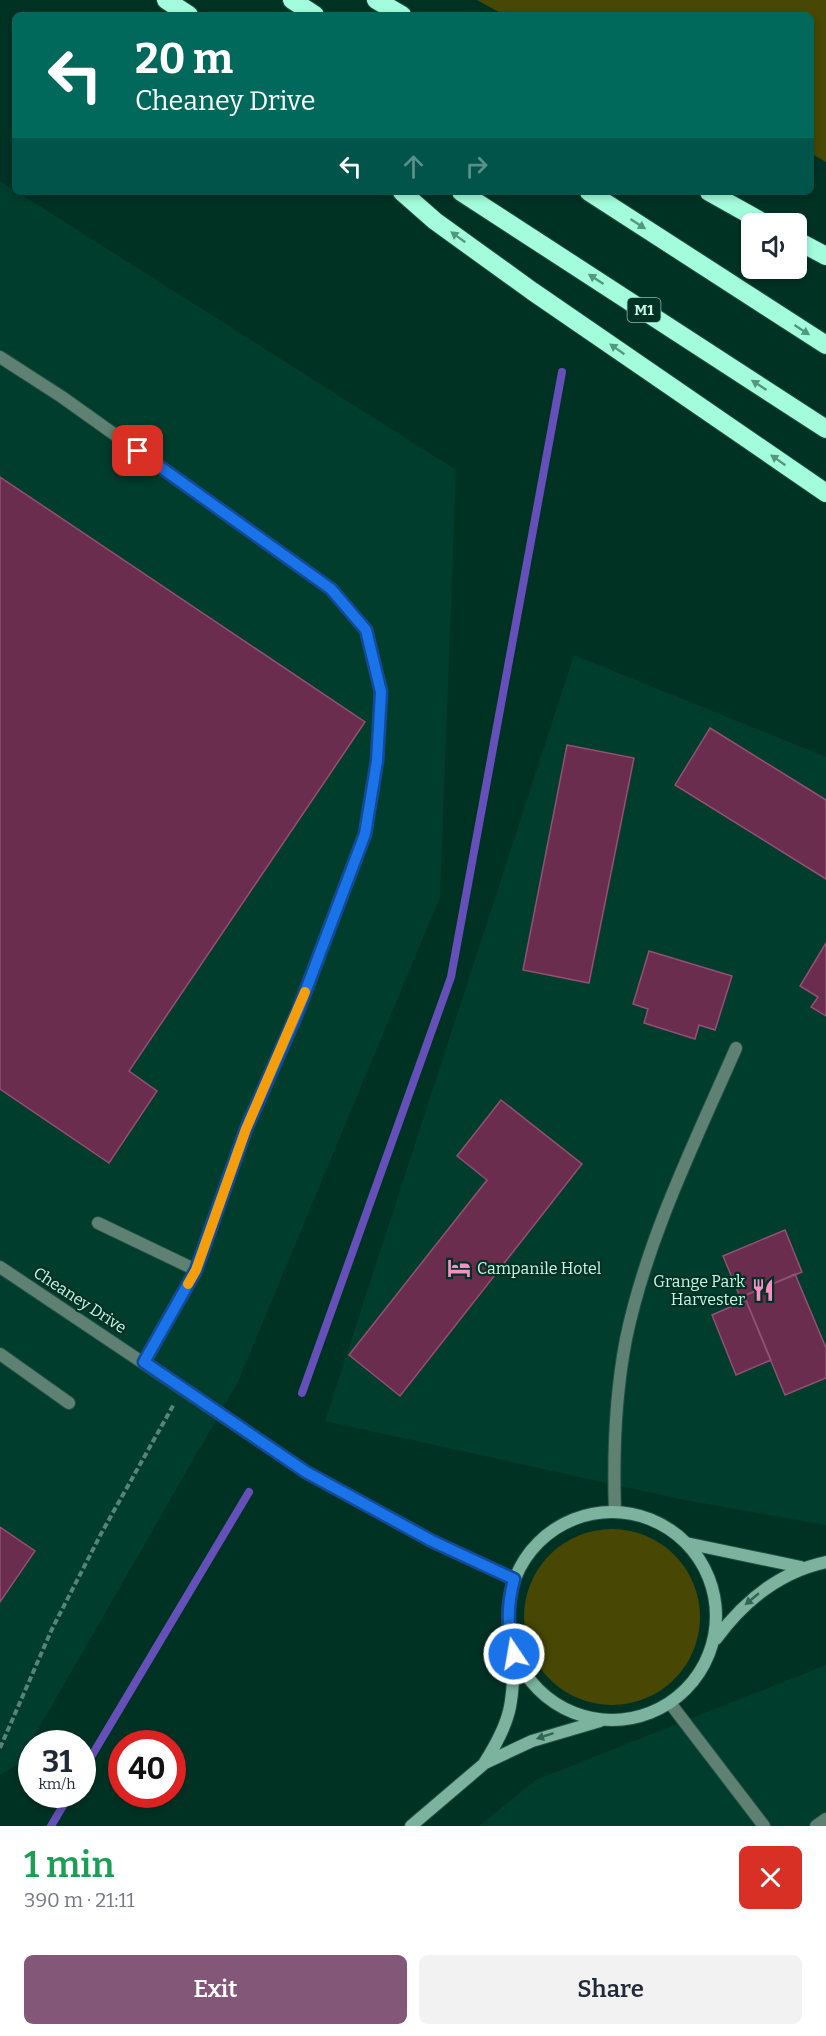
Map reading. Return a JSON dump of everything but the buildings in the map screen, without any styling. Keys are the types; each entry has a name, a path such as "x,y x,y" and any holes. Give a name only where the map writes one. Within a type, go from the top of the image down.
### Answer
{"highway":[{"path":"166,0 184,12"},
{"path":"292,0 310,12"},
{"path":"376,0 397,12"},
{"path":"405,195 435,221 532,291 826,493"},
{"name":"M1","path":"466,195 826,429"},
{"path":"594,195 826,345"},
{"path":"714,195 746,213"},
{"path":"807,246 826,256"}],"street":[{"path":"0,357 62,397 331,589 366,630 381,692 377,761 365,834 298,1011 246,1129 196,1270 144,1362"},
{"path":"615,1512 614,1461 617,1394 627,1338 657,1238 736,1048"},
{"path":"98,1223 196,1270"},
{"name":"Cheaney Drive","path":"0,1267 306,1472 432,1541 514,1579"},
{"path":"0,1354 69,1402"},
{"path":"601,1720 573,1713 544,1696 526,1677 514,1654 508,1629 508,1612 514,1579 530,1551 554,1529 583,1515 615,1512 646,1518 674,1532 697,1555 711,1583 716,1605 713,1642"},
{"path":"686,1543 801,1567"},
{"path":"411,1826 485,1763 532,1741 601,1720 640,1717 670,1703 687,1688 701,1670 713,1642 735,1614 757,1593 801,1567 826,1562"},
{"path":"485,1763 503,1734 513,1704 514,1654"},
{"path":"670,1703 764,1826"},
{"path":"816,1826 826,1819"}],"path":[{"path":"0,1749 52,1629 102,1532 183,1388"}],"shaded area":[{"path":"477,0 826,0 826,162 814,155 814,12 499,12"},
{"path":"0,181 12,189 12,195 22,195 456,470 440,897 238,1382 38,1730 18,1730 18,1764 0,1775"},
{"path":"574,655 826,757 826,1525 685,1500 325,1421"},
{"path":"612,1529 646,1536 661,1544 674,1555 685,1568 693,1583 700,1617 693,1651 685,1666 674,1679 661,1690 646,1698 612,1705 578,1698 563,1690 550,1679 539,1666 531,1651 524,1617 531,1583 539,1568 550,1555 563,1544 578,1536"},
{"path":"826,1665 826,1826 479,1826 536,1780"}],"waterway":[{"path":"302,1393 451,977 562,372"},
{"path":"96,1749 249,1492"},
{"path":"51,1826 62,1808"}],"slow traffic":[{"path":"188,1284 196,1270 246,1129 305,992"}],"place":[{"name":"Campanile Hotel","path":"459,1268"},
{"name":"Grange Park Harvester","path":"763,1290"}],"route":[{"path":"138,451 331,589 366,630 381,692 377,761 365,834 298,1011 246,1129 196,1270 144,1362 306,1472 432,1541 514,1579 508,1604 508,1629 514,1654"}]}
